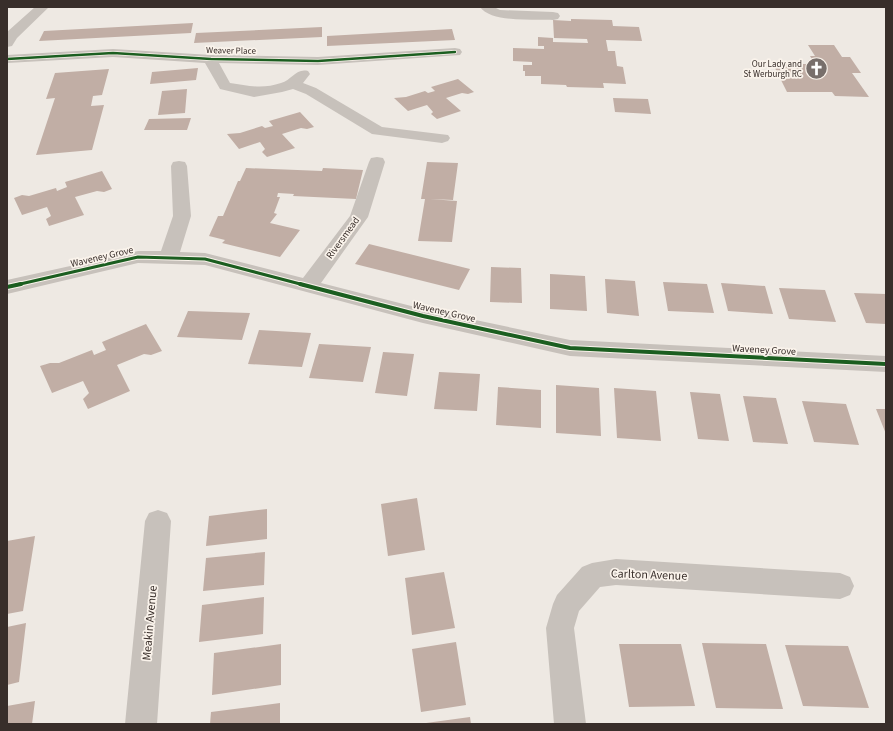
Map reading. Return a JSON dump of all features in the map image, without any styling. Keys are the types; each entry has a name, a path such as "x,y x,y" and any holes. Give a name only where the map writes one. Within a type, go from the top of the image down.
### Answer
{"street":[{"path":"7,43 11,36 43,7"},
{"path":"486,7 492,12 500,14 553,16"},
{"name":"Weaver Place","path":"7,58 112,53 211,59 318,61 455,52"},
{"name":"Weaver Place","path":"211,59 213,66 225,86 254,92 282,88 293,84 318,61"},
{"path":"293,84 311,91 378,131 442,138"},
{"name":"Riversmead","path":"308,286 359,216 377,162"},
{"path":"168,258 182,216 179,166"},
{"name":"Waveney Grove","path":"7,287 138,257 205,259 423,316 570,348 886,364"},
{"name":"Meakin Avenue","path":"141,724 158,522"},
{"name":"Carlton Avenue","path":"570,724 560,628 567,604 592,576 616,572 840,586"}],"building":[{"path":"571,19 612,20 613,26 639,27 642,41 606,40 608,51 615,51 617,66 623,67 626,84 603,83 604,88 567,87 566,85 541,84 541,76 525,76 523,65 532,65 532,62 513,61 513,48 544,49 544,46 538,46 538,37 553,38 553,42 588,43 587,39 554,38 553,20 571,21"},
{"path":"193,23 191,33 39,41 44,31"},
{"path":"322,27 322,37 194,43 196,33"},
{"path":"452,29 455,40 327,46 327,36"},
{"name":"Our Lady and St Werburgh RC","path":"808,45 834,45 842,57 850,57 861,73 852,73 869,97 835,96 832,92 787,92 773,64 815,64 810,56 815,56"},
{"path":"198,68 196,80 150,84 152,72"},
{"path":"109,69 102,95 93,96 91,106 104,105 92,150 36,155 55,98 46,99 55,73"},
{"path":"458,79 474,92 468,94 462,93 446,98 461,111 437,119 431,114 433,112 427,105 408,111 394,98 406,97 425,91 428,93 435,91 431,87"},
{"path":"187,89 185,113 158,115 162,91"},
{"path":"613,98 648,99 651,114 615,112"},
{"path":"300,112 314,127 307,129 301,128 282,134 295,148 267,157 262,152 265,149 260,142 239,149 227,134 240,133 262,126 265,128 273,126 269,121"},
{"path":"191,118 187,130 144,130 149,119"},
{"path":"427,162 458,163 453,200 430,199 457,201 452,242 418,241 425,199 421,199"},
{"path":"246,168 322,171 323,168 363,170 356,199 293,196 294,194 278,193 277,197 280,197 274,213 277,214 270,223 300,230 280,257 222,243 225,240 209,236 218,216 223,216 238,181 240,181"},
{"path":"102,171 112,189 104,192 97,191 75,197 84,215 49,226 46,219 51,216 47,207 22,215 14,198 22,195 29,196 56,188 57,191 67,187 65,182"},
{"path":"369,244 470,269 459,290 355,264"},
{"path":"491,267 521,268 522,303 490,302"},
{"path":"550,274 585,276 587,311 550,309"},
{"path":"605,279 635,281 639,316 607,313"},
{"path":"663,282 707,284 714,313 668,311"},
{"path":"721,283 765,286 773,314 728,311"},
{"path":"779,288 825,290 836,322 789,319"},
{"path":"854,293 886,294 886,324 866,323"},
{"path":"188,311 250,313 242,340 177,337"},
{"path":"146,324 162,351 151,355 144,354 117,365 130,391 88,409 83,399 89,393 83,381 52,393 40,366 50,363 59,363 92,350 94,355 106,350 102,342"},
{"path":"259,330 311,333 302,367 248,364"},
{"path":"319,344 371,347 363,382 309,378"},
{"path":"383,352 414,354 407,396 375,393"},
{"path":"439,372 480,374 477,411 434,409"},
{"path":"556,385 599,388 601,436 556,433"},
{"path":"498,387 541,390 541,428 496,425"},
{"path":"614,388 656,391 661,441 617,438"},
{"path":"690,392 720,394 729,441 698,439"},
{"path":"743,396 776,398 788,444 753,442"},
{"path":"802,401 846,404 859,445 814,442"},
{"path":"876,409 886,409 886,434"},
{"path":"417,498 425,550 388,556 381,504"},
{"path":"267,509 267,539 206,546 209,516"},
{"path":"35,536 23,611 7,614 7,541"},
{"path":"265,552 264,585 203,591 206,558"},
{"path":"444,572 455,628 412,635 405,578"},
{"path":"264,597 263,634 199,642 202,605"},
{"path":"26,623 19,682 7,685 7,627"},
{"path":"456,642 466,705 421,712 412,649"},
{"path":"702,643 766,644 783,709 716,708"},
{"path":"281,644 281,685 212,695 214,653"},
{"path":"619,644 681,644 695,706 629,707"},
{"path":"785,645 848,646 869,708 803,706"},
{"path":"35,701 32,724 7,724 7,706"},
{"path":"280,703 280,724 210,724 211,712"},
{"path":"470,717 471,724 426,724 426,723"}],"cycle path":[{"path":"7,59 113,53 211,59 318,61 455,52"},
{"path":"7,287 138,257 205,259 423,316 570,348 886,364"}],"place":[{"name":"Our Lady and St Werburgh RC","path":"817,69"}]}
